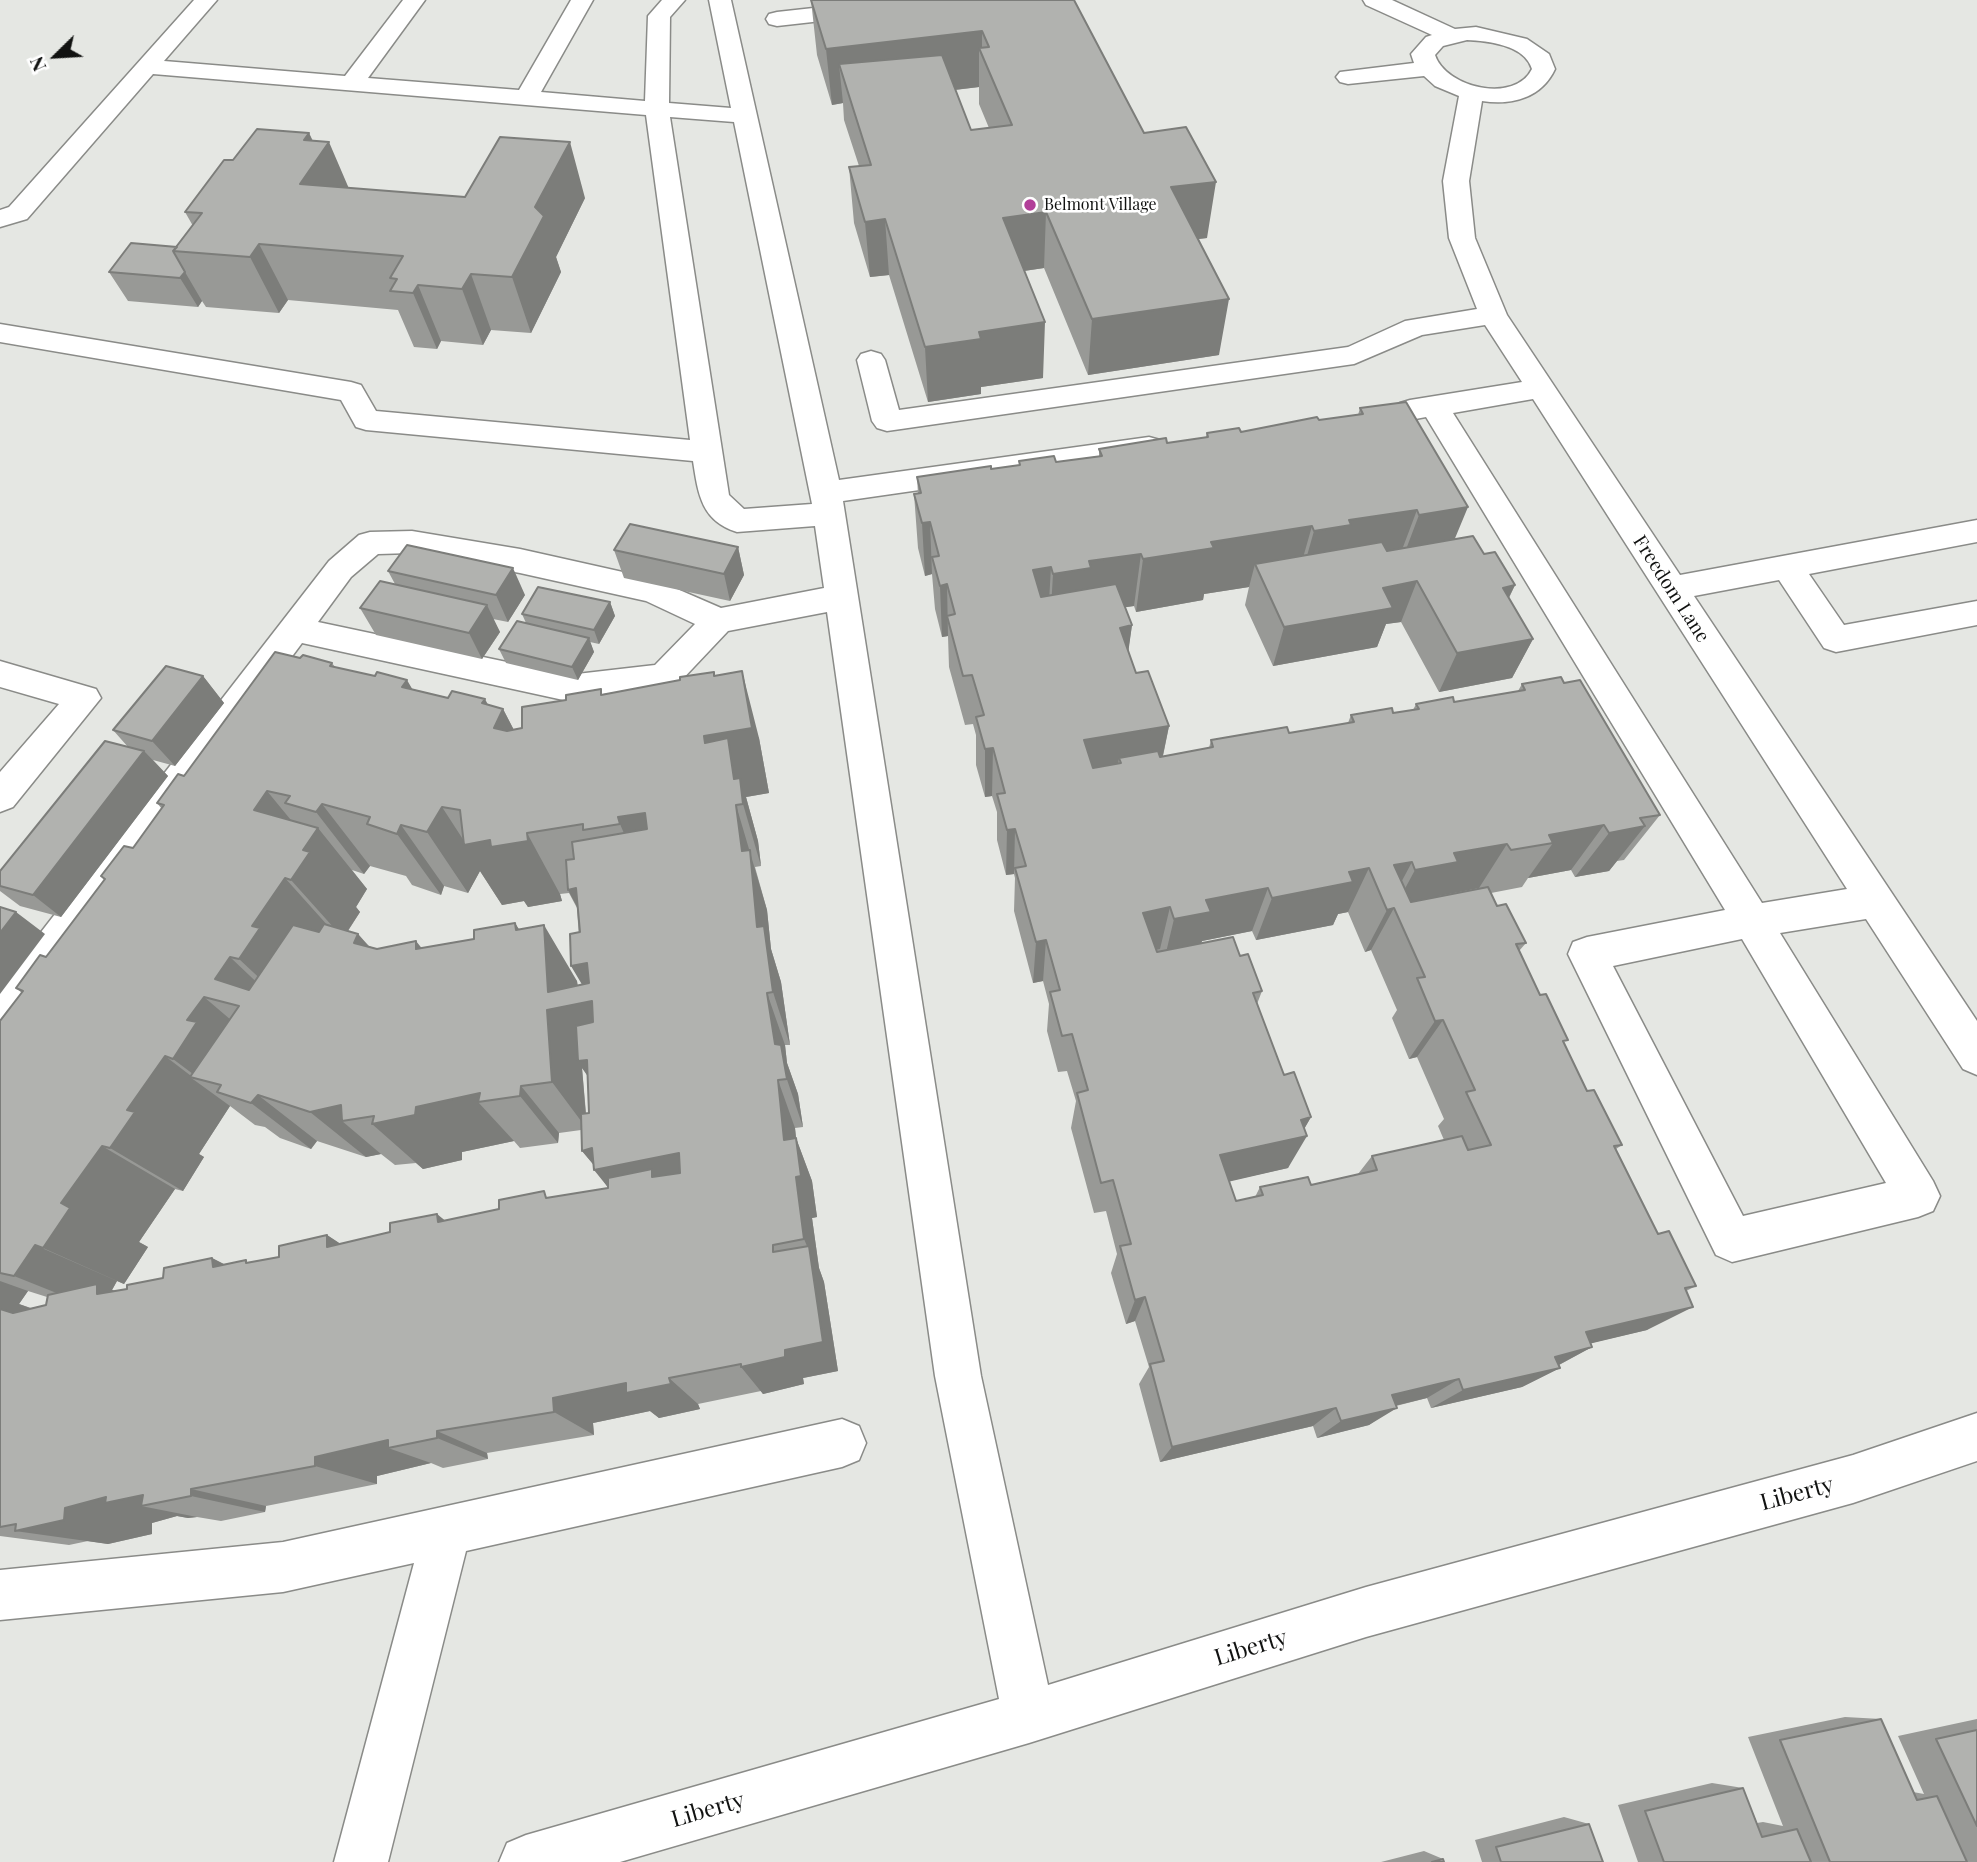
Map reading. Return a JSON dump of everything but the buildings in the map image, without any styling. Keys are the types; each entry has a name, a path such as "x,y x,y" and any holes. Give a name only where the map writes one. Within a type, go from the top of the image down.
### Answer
{"street":[{"path":"0,219 18,213 206,0"},
{"path":"352,83 414,0"},
{"path":"526,97 582,0"},
{"path":"674,0 659,16 657,108 714,499 737,521 1171,444"},
{"path":"720,0 827,504 958,1376 1029,1717"},
{"path":"776,19 946,0"},
{"path":"1374,0 1449,35"},
{"path":"1467,33 1504,37 1534,53 1541,62 1542,72 1537,81 1527,89 1511,93 1472,92 1452,87 1437,79 1427,69 1423,58 1425,49 1434,41 1449,35 1467,33"},
{"path":"148,67 745,116"},
{"path":"1348,77 1427,69"},
{"name":"Freedom Lane","path":"1472,92 1456,181 1462,238 1493,315 1977,1056"},
{"path":"871,360 887,421 1354,355 1415,327 1493,315"},
{"path":"0,333 351,392 366,420 707,452"},
{"path":"1378,414 1539,389"},
{"path":"1434,406 1752,921 1918,1196 1732,1240 1587,954 1752,921 1877,901"},
{"path":"1671,589 1977,531"},
{"path":"0,1016 340,569 370,543 412,542 520,561 654,591 718,621"},
{"path":"1787,567 1836,639 1977,613"},
{"path":"294,628 568,688 664,677 718,621 841,597"},
{"path":"0,674 84,698 0,797"},
{"name":"Liberty","path":"526,1862 1029,1717 1366,1612 1853,1479 1977,1437"},
{"path":"0,1595 283,1567 842,1443"},
{"path":"361,1862 447,1529"}],"place":[{"name":"Belmont Village","path":"1030,205"}]}
